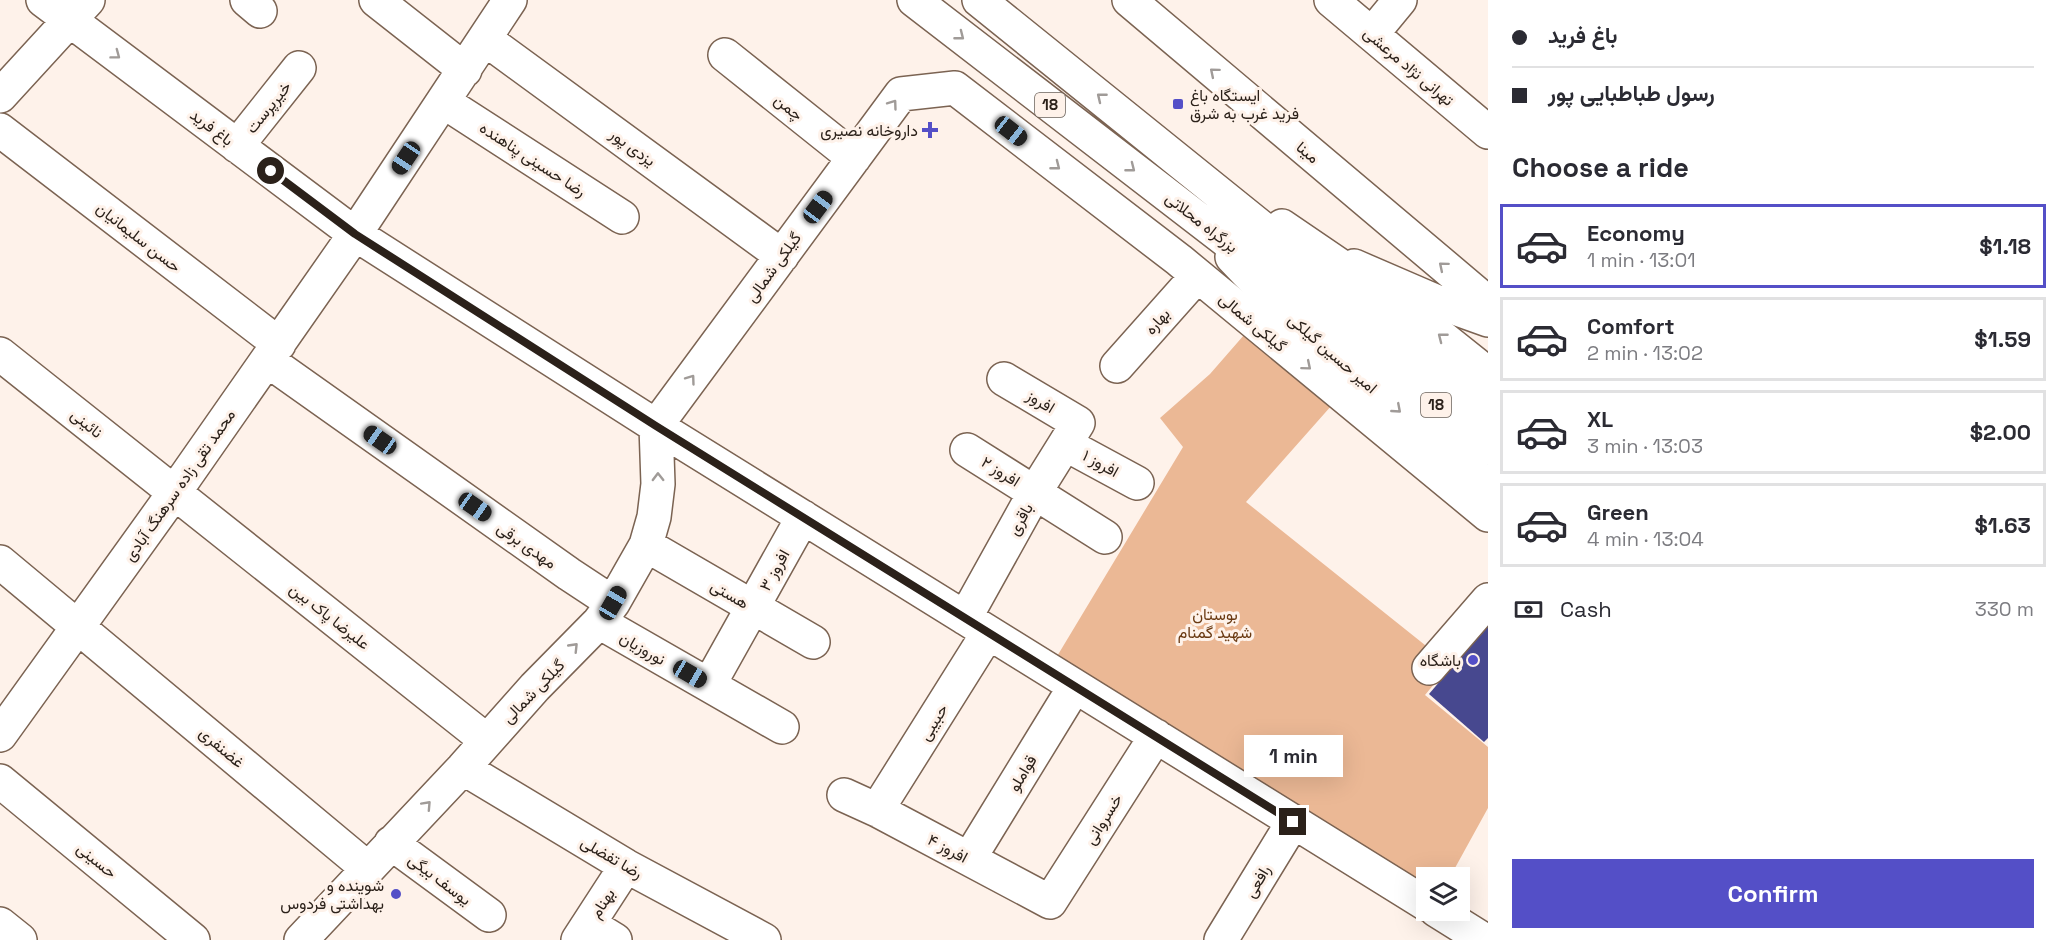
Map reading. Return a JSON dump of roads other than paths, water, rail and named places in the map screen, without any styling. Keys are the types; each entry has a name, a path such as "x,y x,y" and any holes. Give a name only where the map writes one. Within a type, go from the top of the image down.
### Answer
{"main road":[{"name":"باغ فرید","path":"43,0 79,10 237,146 355,234 656,426 1416,898"},
{"path":"376,0 465,70"},
{"name":"محمد تقی زاده سرهنگ آبادی","path":"0,735 174,493 355,234 510,0"},
{"name":"بزرگراه محلاتی","path":"914,0 1187,210 1395,353 1488,410"},
{"name":"بزرگراه محلاتی","path":"980,0 1228,200 1395,353 1488,448"},
{"name":"مینا","path":"1129,0 1488,303"},
{"name":"تهرانی نژاد مرعشی","path":"1331,0 1488,132"},
{"path":"1372,34 1400,0"},
{"path":"0,96 79,10"},
{"name":"یزدی پور","path":"485,39 782,256"},
{"name":"چمن","path":"725,55 854,158"},
{"name":"خیرپرست","path":"237,146 299,68"},
{"name":"گيلکی شمالی","path":"301,940 606,612 646,545 654,517 658,484 656,426 901,94 955,88 1197,276 1488,515"},
{"name":"رضا حسینی پناهنده","path":"444,102 622,217"},
{"name":"حسن سلیمانیان","path":"0,130 273,352"},
{"path":"1228,200 1256,208 1424,323 1488,374"},
{"name":"امیر حسین گیلکی","path":"1187,210 1276,303 1488,486"},
{"path":"1313,249 1435,301 1488,320"},
{"name":"بهاره","path":"1117,366 1197,276"},
{"name":"مهدی برقی","path":"273,352 569,574 606,612"},
{"name":"نائینی","path":"0,354 174,493"},
{"name":"افروز","path":"1004,379 1072,433"},
{"name":"افروز ۱","path":"1072,433 1137,483"},
{"name":"باقری","path":"977,626 1035,492 1072,433"},
{"name":"افروز ۲","path":"967,450 1105,537"},
{"name":"علیرضا پاک بین","path":"174,493 486,740"},
{"name":"افروز ۳","path":"709,685 803,517"},
{"name":"هستی","path":"646,545 813,642"},
{"name":"غضنفری","path":"0,562 367,868"},
{"path":"1429,668 1488,600"},
{"name":"نوروزیان","path":"606,612 709,685 782,727"},
{"name":"حبیبی","path":"877,810 977,626"},
{"name":"قواملو","path":"969,859 1075,686"},
{"name":"خسروانی","path":"1050,902 1156,736"},
{"name":"رضا تفضلی","path":"463,768 626,866 764,940"},
{"name":"حسینی","path":"0,781 193,940"},
{"name":"افروز ۴","path":"844,795 877,810 1050,902"},
{"name":"رافعی","path":"1221,940 1293,822"},
{"name":"یوسف بیگی","path":"391,843 489,915"},
{"name":"بهنام","path":"594,935 626,866"},
{"path":"0,924 20,940"},
{"path":"1446,924 1484,940"}],"place":[{"name":"ایستگاه باغ فرید غرب به شرق","path":"1178,104"},
{"name":"داروخانه نصیری","path":"930,130"},
{"name":"باشگاه","path":"1473,660"},
{"name":"شوینده و بهداشتی فردوس","path":"396,894"}],"park label":[{"name":"بوستان شهید گمنام","path":"1215,623"}]}
